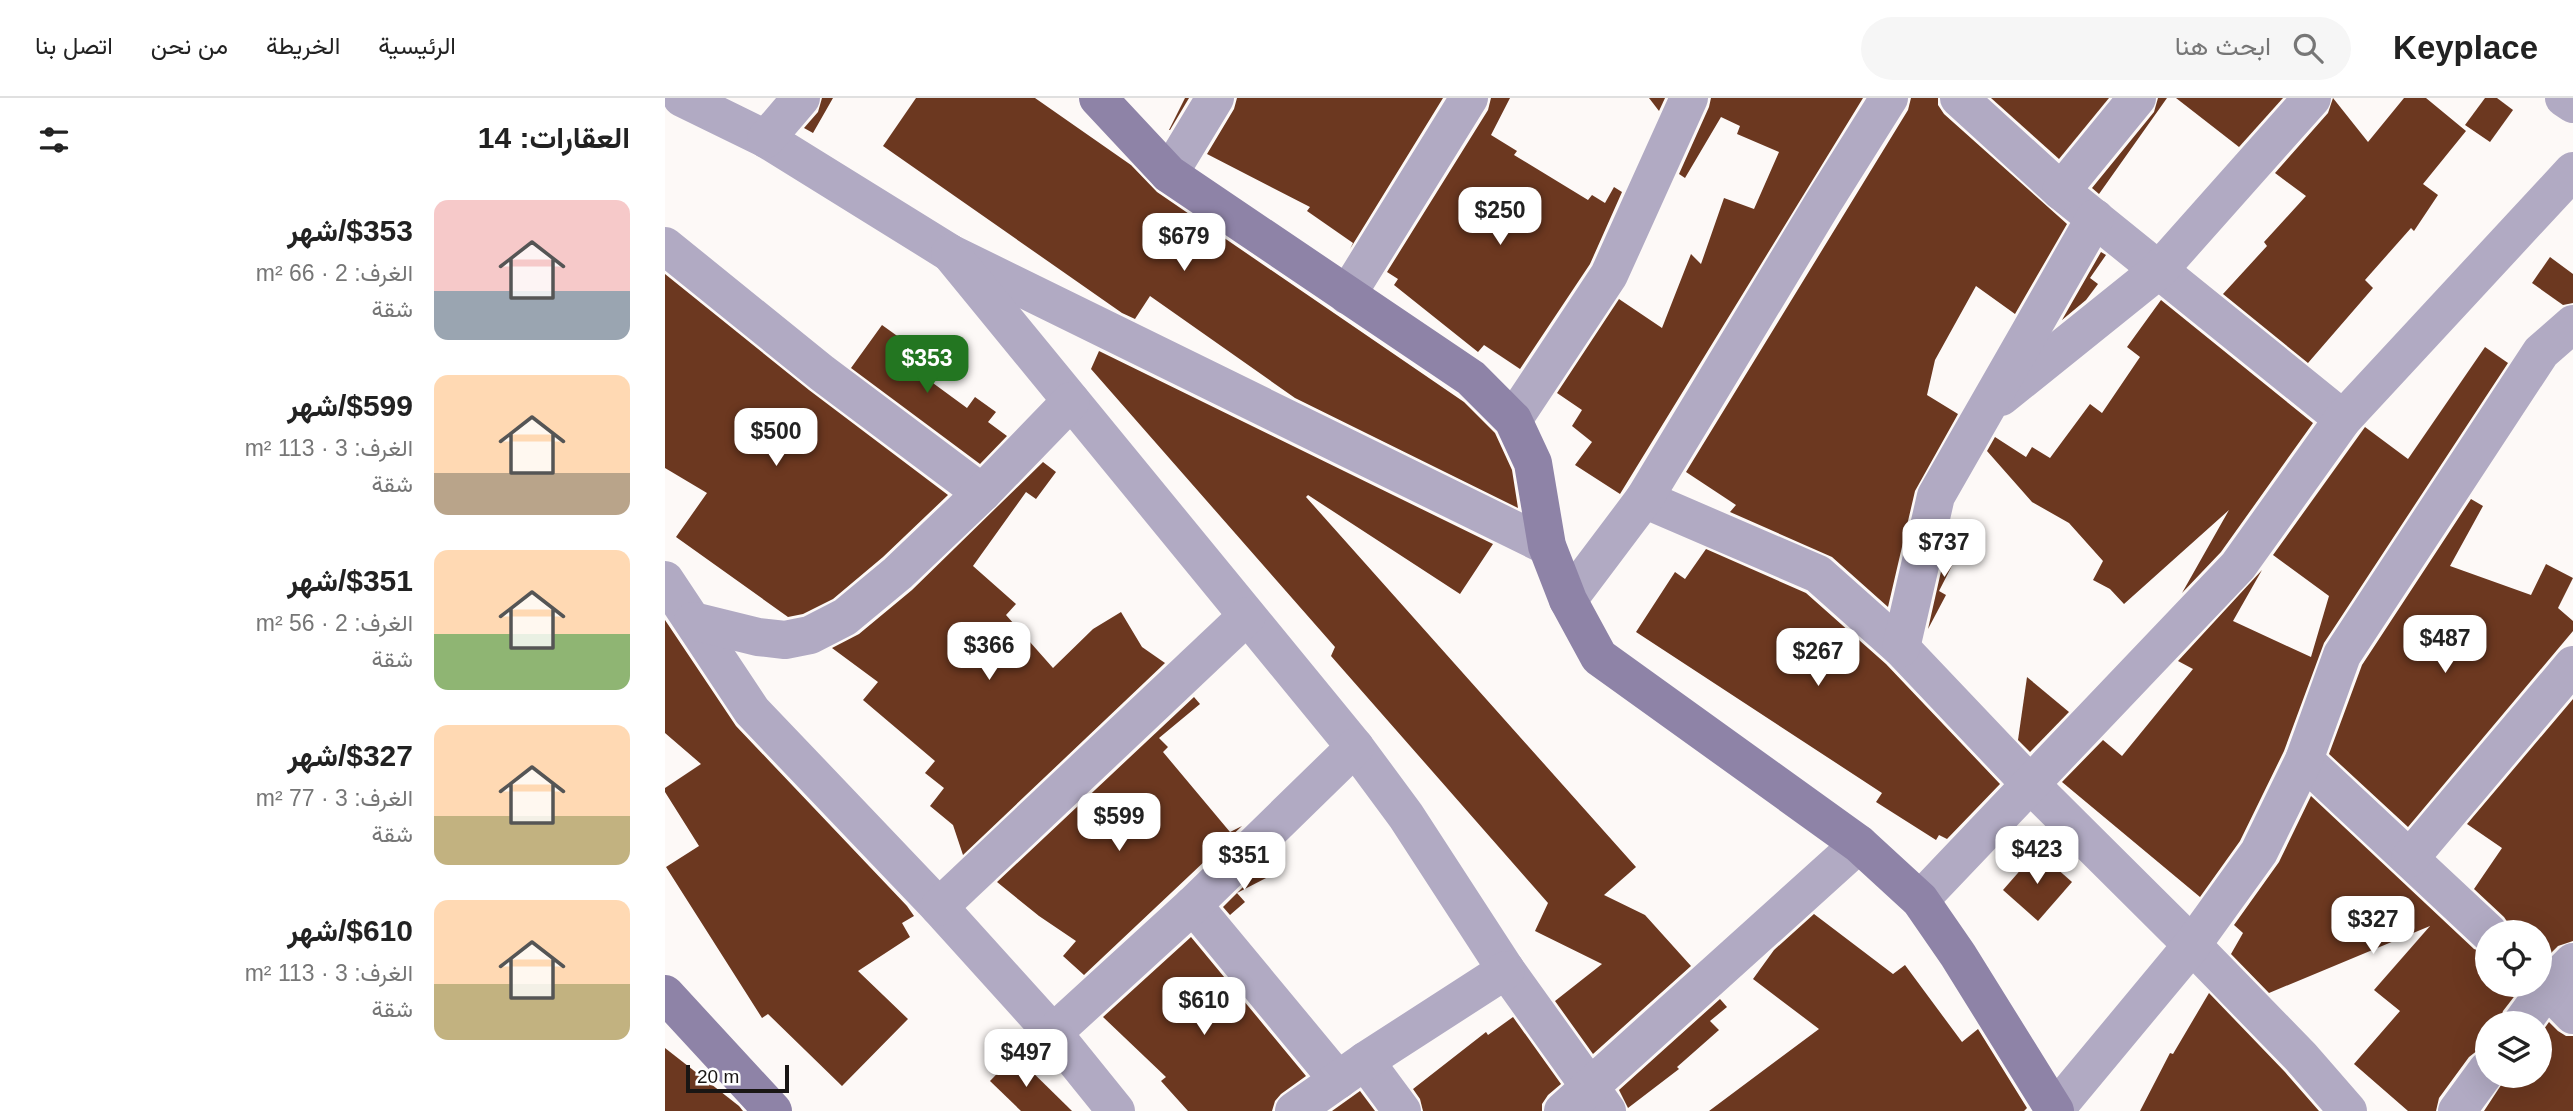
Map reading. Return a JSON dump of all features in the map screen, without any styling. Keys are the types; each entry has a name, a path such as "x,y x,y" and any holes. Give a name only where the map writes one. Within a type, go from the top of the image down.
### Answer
{"street":[{"path":"682,98 766,139 950,253 1548,546"},
{"path":"766,139 801,98"},
{"path":"1098,98 1169,174 1471,378 1513,420 1533,463 1548,546 1568,600 1599,657 1859,844 1920,900 1958,955 2055,1111 2192,945 2259,852 2304,760 2342,655 2540,352 2573,324"},
{"path":"1169,174 1215,98"},
{"path":"1347,295 1469,98"},
{"path":"1513,420 1609,275 1689,98"},
{"path":"1568,600 1644,499 1889,98"},
{"path":"1959,98 2061,191 2343,419"},
{"path":"2061,191 2137,98"},
{"path":"1983,412 2159,270 2312,98"},
{"path":"2564,98 2573,104"},
{"path":"1920,900 2238,566 2343,419 2573,171"},
{"path":"1901,648 1936,496 2095,218"},
{"path":"665,246 822,373 982,494"},
{"path":"950,253 1355,747 1406,816 1506,970 1586,1104 1859,844"},
{"path":"693,621 758,638 785,640 810,635 845,617 898,573 982,494 1071,401"},
{"path":"1644,499 1818,574 1901,648 2031,785 2301,1057 2348,1111"},
{"path":"665,580 753,711 939,907 1053,1033 1115,1111"},
{"path":"939,907 1247,615"},
{"path":"2410,858 2573,665"},
{"path":"1053,1033 1193,905 1355,747"},
{"path":"2304,760 2475,920"},
{"path":"1193,905 1351,1070 1402,1111"},
{"path":"1294,1111 1351,1070 1506,970"},
{"path":"2534,1011 2558,986"},
{"path":"665,994 764,1108"},
{"path":"2457,1111 2475,1086"}],"building":[{"path":"822,98 833,98 813,133 804,128 818,112"},
{"path":"916,98 1035,98 1131,165 1157,192 1464,402 1495,433 1512,470 1518,508 1295,398 1150,296 1135,319 1122,313 883,146"},
{"path":"1185,98 1189,98 1169,130"},
{"path":"1237,98 1443,98 1350,249 1353,243 1307,211 1310,207 1207,154 1234,109"},
{"path":"1491,98 1510,98 1491,135 1517,151 1514,155 1588,200 1592,195 1605,203 1614,187 1622,192 1590,264 1520,369 1484,345 1478,352 1394,285 1398,279 1387,272 1488,110"},
{"path":"1649,98 1665,98 1659,111"},
{"path":"1711,98 1863,98 1620,494 1575,465 1592,442 1572,426 1582,410 1557,393 1619,299 1662,328 1691,254 1701,264 1724,198 1754,209 1779,152 1737,134 1740,126 1721,117 1685,178 1679,174"},
{"path":"1911,98 1938,98 1938,105 1944,114 2067,224 2015,314 1976,286 1935,360 1927,395 1958,414 1915,491 1888,607 1832,557 1730,512 1736,505 1686,472 1908,110"},
{"path":"1991,98 2109,98 2059,159"},
{"path":"2158,98 2167,98 2099,194 2092,188 2154,112"},
{"path":"2176,98 2283,98 2239,147"},
{"path":"2333,98 2368,142 2404,98 2426,98 2466,131 2423,184 2438,195 2414,231 2411,228 2365,280 2373,288 2308,363 2223,294 2267,246 2264,242 2306,196 2275,173 2328,113"},
{"path":"2485,98 2497,98 2513,110 2490,142 2465,125"},
{"path":"2101,252 2106,255 2090,278 2098,284 2086,300 2062,320"},
{"path":"2550,257 2573,274 2573,303 2563,305 2532,283"},
{"path":"665,274 809,390 948,495 883,557 833,599 803,614 788,617 676,537 707,493 665,468"},
{"path":"2161,300 2313,423 2221,552 2182,593 2229,510 2124,604 2110,589 2093,580 2103,561 2069,523 2032,502 1987,451 1995,437 2026,457 2032,447 2050,458 2090,404 2102,413 2140,357 2127,347"},
{"path":"882,325 932,361 922,375 967,408 975,397 996,412 988,422 1007,436 980,464 851,368"},
{"path":"2485,347 2508,363 2324,643 2284,751 2240,841 2200,897 2062,782 2103,740 2122,756 2193,669 2178,661 2262,570 2233,621 2311,657 2329,596 2273,555 2365,427 2408,459"},
{"path":"1099,351 1493,544 1460,594 1308,495 1306,497 1636,867 1604,895 1645,915 1691,966 1593,1054 1555,1001 1602,964 1535,931 1548,903 1331,656 1335,647 1091,369"},
{"path":"1043,462 1056,472 1036,499 1026,492 973,566 1016,604 1006,615 1053,668 1093,629 1121,612 1142,647 1165,663 963,855 953,825 930,806 944,788 925,773 935,761 863,700 878,682 832,648 859,634 912,590"},
{"path":"2471,499 2483,506 2450,566 2531,595 2546,564 2573,578 2558,608 2573,621 2573,631 2408,827 2329,754 2362,665"},
{"path":"1947,545 1959,552 1939,591 1946,595 1928,629"},
{"path":"1706,549 1806,593 1886,664 2000,784 1947,839 1939,835 1936,840 1876,802 1882,793 1636,632 1675,572 1685,579"},
{"path":"665,620 736,726 914,916 902,923 910,937 858,971 908,1019 842,1086 768,1014 762,1018 666,867 699,846 665,788 701,764 665,733"},
{"path":"2027,677 2069,712 2030,752 2018,740"},
{"path":"1194,697 1200,704 1159,738 1168,747 1163,752 1230,832 1242,826 1084,975 1063,956 1076,941 1039,916 997,882"},
{"path":"2573,699 2573,941 2558,946 2552,952 2552,920 2506,920 2474,889 2502,848 2467,824"},
{"path":"2311,796 2475,949 2475,997 2514,997 2503,1011 2475,1011 2475,1052 2439,1098 2436,1111 2408,1111 2354,1064 2400,1011 2374,990 2430,926 2269,993 2231,954 2243,933 2234,925 2279,862"},
{"path":"2037,851 2072,882 2038,921 2003,890"},
{"path":"1263,867 1268,877 1237,893"},
{"path":"1237,893 1245,902 1230,915 1223,907"},
{"path":"1814,914 1893,974 1905,965 1962,1042 1978,1029 2027,1108 2024,1111 1709,1111 1819,1029 1753,979 1774,950"},
{"path":"1191,937 1306,1076 1281,1094 1272,1111 1188,1111 1161,1081 1166,1077 1103,1017"},
{"path":"2209,993 2319,1111 2140,1111 2170,1053 2173,1054"},
{"path":"1720,999 1727,1007 1710,1021 1719,1030 1677,1067 1679,1069 1628,1108 1619,1090"},
{"path":"1513,1017 1561,1084 1548,1095 1542,1104 1542,1111 1423,1111 1420,1099 1413,1089 1486,1032 1488,1035"},
{"path":"2552,1025 2566,1036 2573,1036 2573,1111 2484,1111 2499,1088 2552,1088"},
{"path":"665,1048 739,1106 743,1111 665,1111"},
{"path":"1015,1055 1072,1111 1021,1111 990,1081"},
{"path":"1360,1091 1375,1111 1332,1111"}]}
